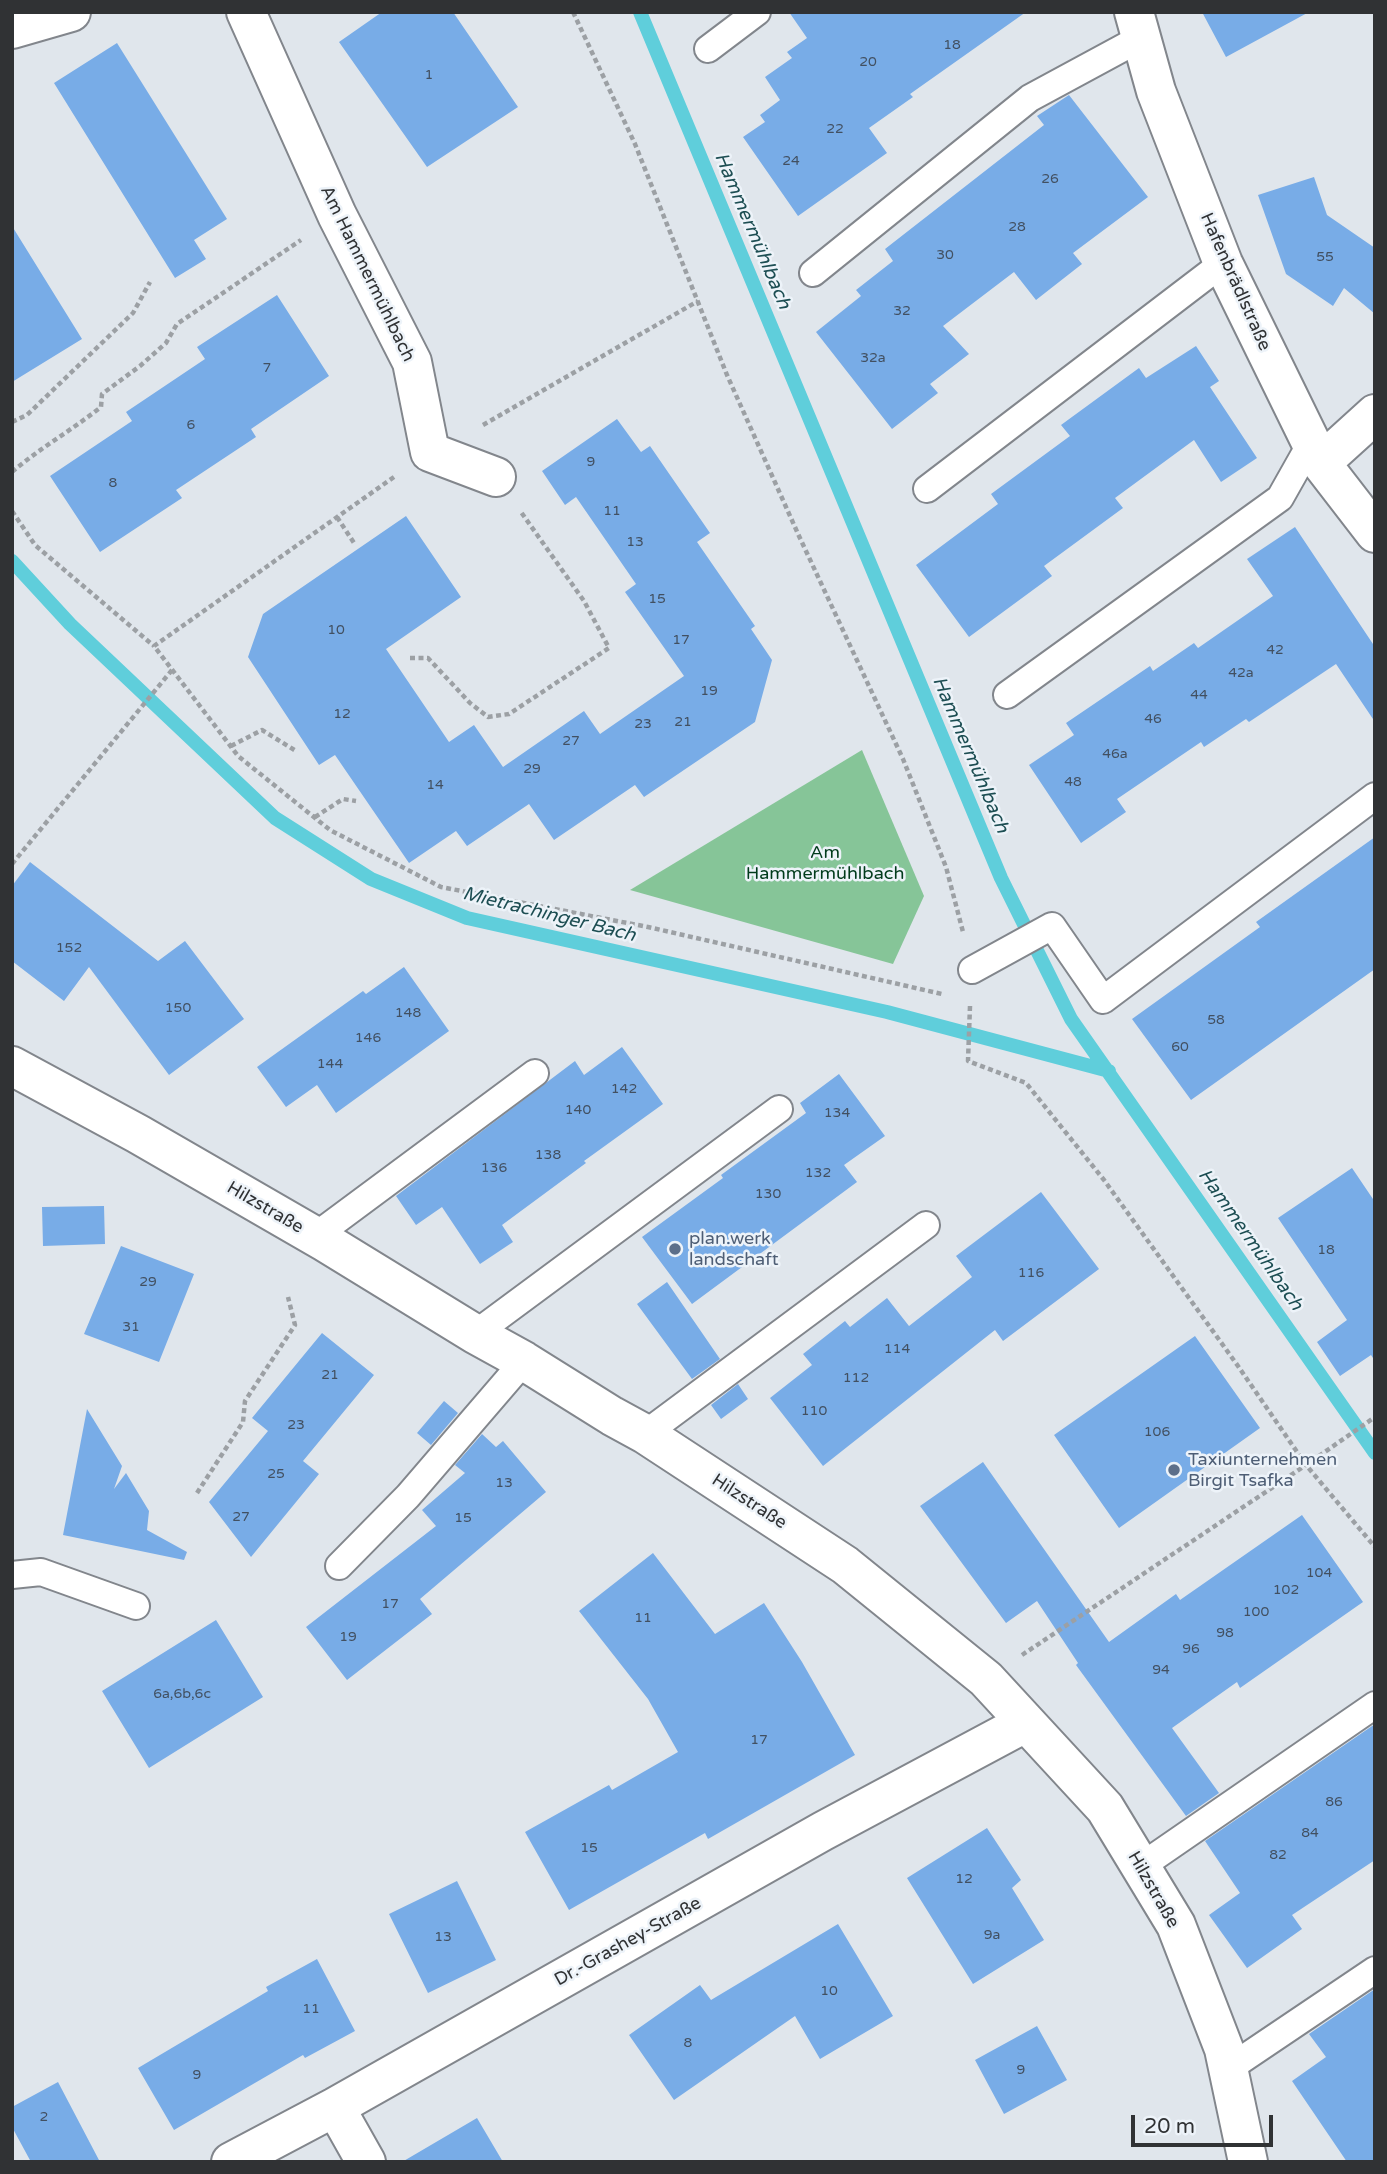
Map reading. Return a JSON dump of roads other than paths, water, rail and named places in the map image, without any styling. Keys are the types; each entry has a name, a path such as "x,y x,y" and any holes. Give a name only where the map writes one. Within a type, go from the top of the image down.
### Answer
{"street":[{"path":"12,29 71,12"},
{"name":"Am Hammermühlbach","path":"246,12 337,215 412,362 430,452 496,477"},
{"name":"Hafenbrädlstraße","path":"1137,25 1156,91 1223,263 1316,453 1375,533"},
{"path":"1316,453 1375,414"},
{"name":"Hilzstraße","path":"12,1066 138,1134 373,1270 475,1334 645,1434 845,1565 986,1679 1105,1808 1175,1926 1224,2049 1248,2162"},
{"name":"Dr.-Grashey-Straße","path":"231,2162 335,2107 811,1838 1026,1723"},
{"path":"335,2107 366,2162"}],"lane":[{"path":"708,50 757,12"},
{"path":"813,272 1030,98 1137,25"},
{"path":"927,489 1223,263"},
{"path":"1007,695 1280,498 1316,453"},
{"path":"972,970 1052,926 1103,1000 1375,796"},
{"path":"314,1237 535,1073"},
{"path":"475,1334 779,1109"},
{"path":"645,1434 926,1225"},
{"path":"339,1566 408,1496 524,1361"},
{"path":"12,1575 41,1572 136,1606"},
{"path":"1140,1867 1375,1705"},
{"path":"1228,2069 1375,1970"}],"waterway":[{"name":"Hammermühlbach","path":"640,12 1001,878 1071,1019 1375,1453"},
{"name":"Mietrachinger Bach","path":"12,561 70,624 275,818 371,879 467,918 887,1012 1109,1071"}],"place":[{"name":"plan.werk landschaft","path":"675,1249"},
{"name":"Taxiunternehmen Birgit Tsafka","path":"1174,1470"}]}
